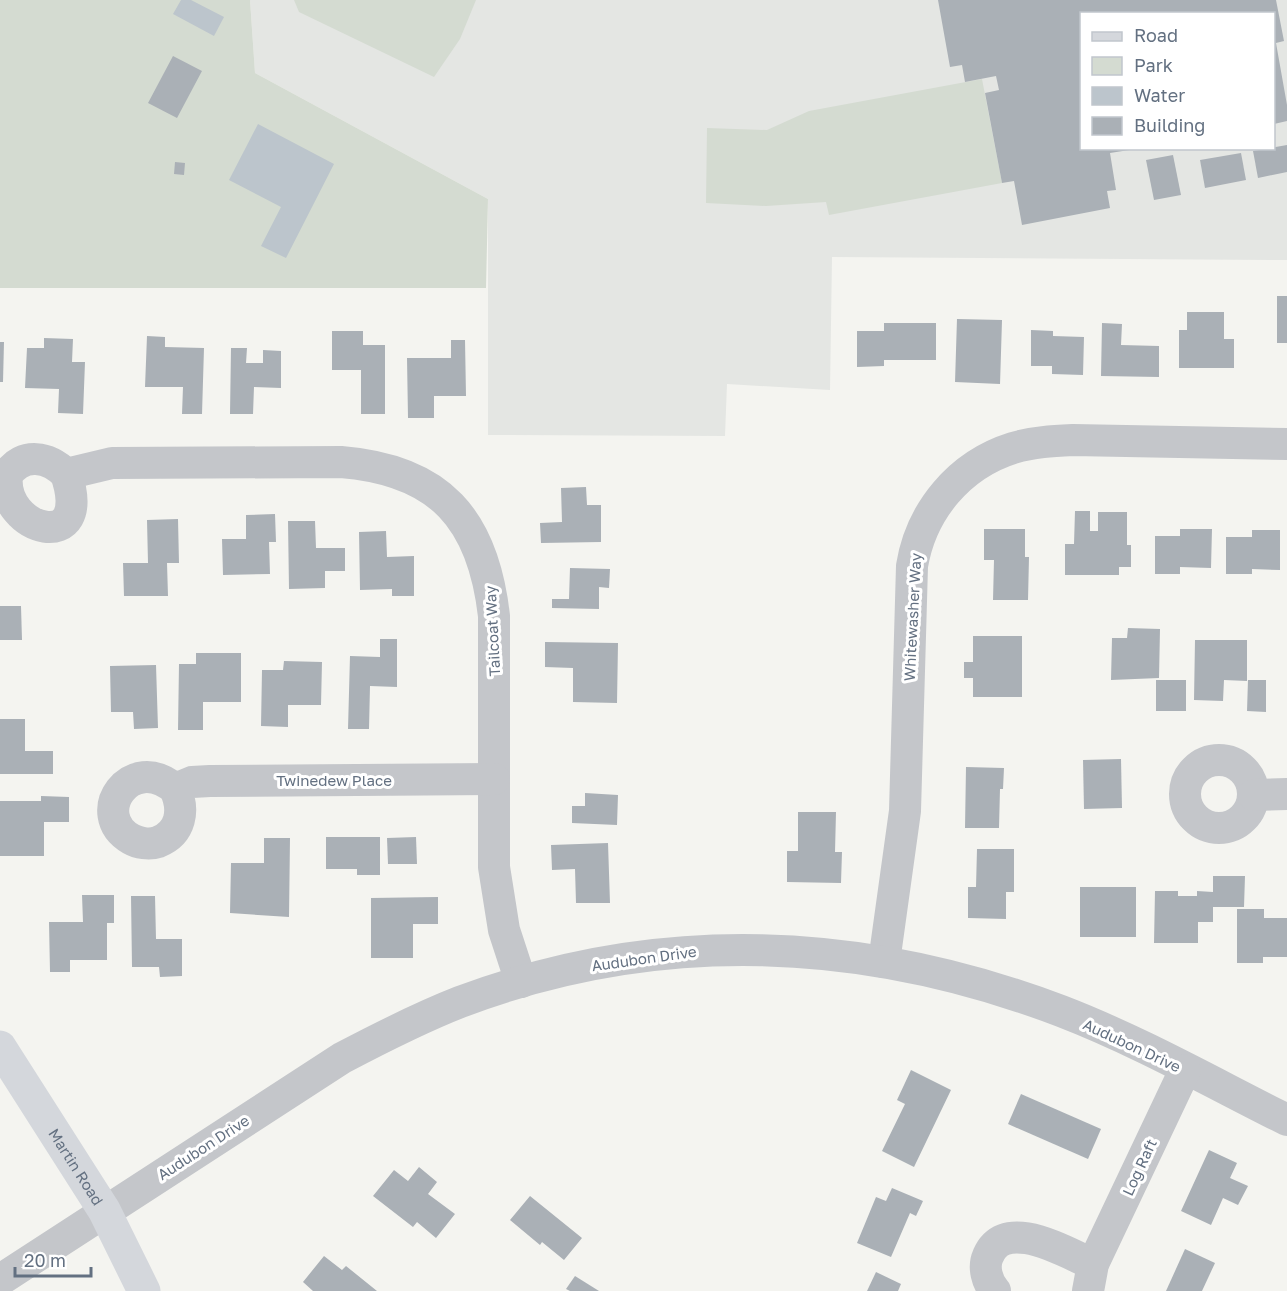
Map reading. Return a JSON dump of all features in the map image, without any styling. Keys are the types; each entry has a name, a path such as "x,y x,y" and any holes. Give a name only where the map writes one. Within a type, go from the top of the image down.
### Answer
{"street":[{"name":"Whitewasher Way","path":"884,962 905,811 912,566 916,542 924,525 952,484 993,457 1013,448 1040,442 1073,440 1287,444"},
{"name":"Tailcoat Way","path":"66,474 112,463 341,462 375,465 426,485 447,501 462,518 484,560 490,583 494,616 494,867 504,930 521,982"},
{"name":"Twinedew Place","path":"175,789 192,782 210,781 494,779"},
{"path":"1254,795 1287,794"},
{"name":"Audubon Drive","path":"0,1280 104,1210 342,1058 401,1027 460,1002 521,982 582,967 684,950 809,951 884,962 947,975 1062,1012 1287,1120"},
{"name":"Martin Road","path":"0,1047 104,1210 144,1291"},
{"name":"Log Raft","path":"995,1291 986,1273 986,1260 991,1250 1009,1237 1038,1240 1090,1278 1185,1070"}],"shaded area":[{"path":"250,0 1287,0 1287,260 832,257 830,390 727,384 725,436 488,435 488,199 255,73"}],"green space":[{"path":"0,0 250,0 255,73 488,199 486,288 0,288"},
{"path":"294,0 476,0 460,39 434,77 299,12"},
{"path":"982,79 1002,183 829,215 826,202 766,206 706,203 707,128 767,130 809,111"}],"water":[{"path":"181,0 191,0 224,17 214,36 173,14"},
{"path":"258,124 334,164 286,258 261,246 281,207 229,180"}],"building":[{"path":"938,0 1276,0 1284,41 1276,43 1287,105 1287,121 1275,124 1275,12 1080,12 1080,150 1129,150 1110,153 1116,190 1107,191 1110,208 1022,225 1014,181 1002,183 985,93 999,90 996,76 965,82 962,65 950,67"},
{"path":"173,56 202,71 177,118 148,103"},
{"path":"1287,145 1287,172 1258,178 1253,151 1275,150 1275,147"},
{"path":"1241,153 1246,180 1205,188 1200,160"},
{"path":"1173,155 1181,195 1154,200 1146,160"},
{"path":"175,162 185,163 184,175 174,174"},
{"path":"1277,296 1287,296 1287,343 1277,343"},
{"path":"1187,312 1224,312 1224,339 1234,339 1234,368 1179,368 1179,330 1187,330"},
{"path":"957,319 1002,320 1000,384 955,382"},
{"path":"884,323 936,323 936,360 884,360 884,366 857,367 857,331 884,331"},
{"path":"1102,323 1122,324 1121,345 1159,346 1159,377 1101,376"},
{"path":"1031,330 1053,331 1053,336 1084,337 1083,375 1052,374 1052,366 1031,366"},
{"path":"332,331 363,331 363,345 385,345 385,414 361,414 361,370 332,370"},
{"path":"147,336 165,337 165,347 204,348 202,414 182,414 183,387 145,387"},
{"path":"44,338 73,339 72,362 85,362 83,414 58,413 59,389 25,388 27,348 44,348"},
{"path":"451,340 465,340 466,396 434,396 434,418 408,418 407,358 451,358"},
{"path":"0,342 4,342 3,382 0,382"},
{"path":"231,348 247,348 246,363 263,363 263,350 281,351 281,388 254,387 253,414 230,414"},
{"path":"586,487 587,505 601,505 601,542 541,543 540,523 562,522 561,488"},
{"path":"1075,511 1090,511 1090,531 1098,531 1098,512 1127,512 1127,545 1131,545 1131,567 1119,567 1119,575 1065,575 1065,544 1074,544"},
{"path":"275,514 276,542 269,542 270,574 223,575 222,539 246,539 246,515"},
{"path":"178,519 179,563 167,563 168,596 124,596 123,563 148,563 147,520"},
{"path":"288,521 315,521 316,548 345,548 345,571 325,571 325,588 289,589"},
{"path":"984,529 1025,529 1025,557 1029,557 1028,600 993,600 994,560 984,560"},
{"path":"1180,529 1212,529 1211,568 1180,567 1180,574 1155,574 1155,536 1180,536"},
{"path":"1252,530 1280,530 1280,570 1252,569 1252,574 1226,574 1226,537 1252,537"},
{"path":"386,531 387,557 414,556 414,596 392,596 392,589 360,590 359,532"},
{"path":"570,568 610,569 609,588 599,587 599,609 552,608 552,599 569,599"},
{"path":"0,606 21,606 22,640 0,640"},
{"path":"1128,628 1160,629 1159,678 1111,680 1112,638 1127,638"},
{"path":"973,636 1022,636 1022,697 973,697 973,678 964,678 964,662 973,662"},
{"path":"380,639 397,639 397,687 370,686 369,729 348,729 350,656 380,657"},
{"path":"1195,640 1247,640 1247,681 1224,680 1223,701 1194,700"},
{"path":"545,642 618,643 617,703 573,702 573,668 545,667"},
{"path":"196,653 241,653 241,702 203,702 203,730 178,730 179,664 196,664"},
{"path":"284,661 322,662 321,705 288,705 288,727 261,726 262,670 283,670"},
{"path":"156,665 158,728 134,729 133,712 111,712 110,666"},
{"path":"1156,680 1186,680 1186,711 1156,711"},
{"path":"1248,680 1266,680 1266,712 1247,711"},
{"path":"0,719 25,719 25,751 53,751 53,774 0,774"},
{"path":"1121,759 1122,808 1084,809 1083,760"},
{"path":"966,767 1004,768 1003,789 1000,789 999,828 965,828"},
{"path":"585,793 618,795 617,825 572,823 572,806 585,806"},
{"path":"41,796 69,797 69,822 44,822 44,856 0,856 0,801 41,801"},
{"path":"798,812 836,812 835,852 842,852 841,883 787,882 787,851 798,851"},
{"path":"326,837 380,837 380,875 357,875 357,869 326,869"},
{"path":"416,837 417,864 388,864 387,838"},
{"path":"264,838 290,838 289,917 230,913 231,863 264,863"},
{"path":"608,843 610,903 576,903 575,869 552,870 551,845"},
{"path":"977,849 1014,849 1014,892 1006,892 1006,919 968,918 968,887 976,887"},
{"path":"1213,876 1245,876 1244,907 1213,907 1213,922 1198,922 1198,943 1154,943 1155,891 1178,891 1178,896 1197,896 1197,891 1213,892"},
{"path":"1080,887 1136,887 1136,937 1080,937"},
{"path":"82,895 114,895 114,923 107,923 107,960 70,960 70,972 50,972 49,922 83,922"},
{"path":"131,896 155,896 156,939 182,939 182,976 160,977 159,967 132,967"},
{"path":"438,897 438,924 413,924 413,958 371,958 371,898"},
{"path":"1237,909 1264,909 1264,918 1287,918 1287,957 1263,957 1263,963 1237,963"},
{"path":"911,1070 951,1090 914,1167 882,1151 905,1104 897,1100"},
{"path":"1021,1094 1101,1129 1088,1159 1008,1124"},
{"path":"1209,1150 1237,1163 1230,1178 1248,1186 1238,1205 1223,1198 1211,1225 1181,1211"},
{"path":"419,1167 437,1182 428,1194 455,1214 436,1238 417,1222 413,1227 373,1196 394,1170 408,1181"},
{"path":"892,1188 923,1201 916,1216 910,1213 891,1257 857,1243 876,1197 886,1201"},
{"path":"530,1196 582,1238 564,1260 542,1242 540,1245 510,1220"},
{"path":"1185,1249 1215,1263 1202,1291 1166,1291"},
{"path":"324,1256 342,1270 346,1266 377,1291 313,1291 303,1282"},
{"path":"876,1272 901,1284 898,1291 867,1291"},
{"path":"575,1276 599,1291 566,1289"}]}
